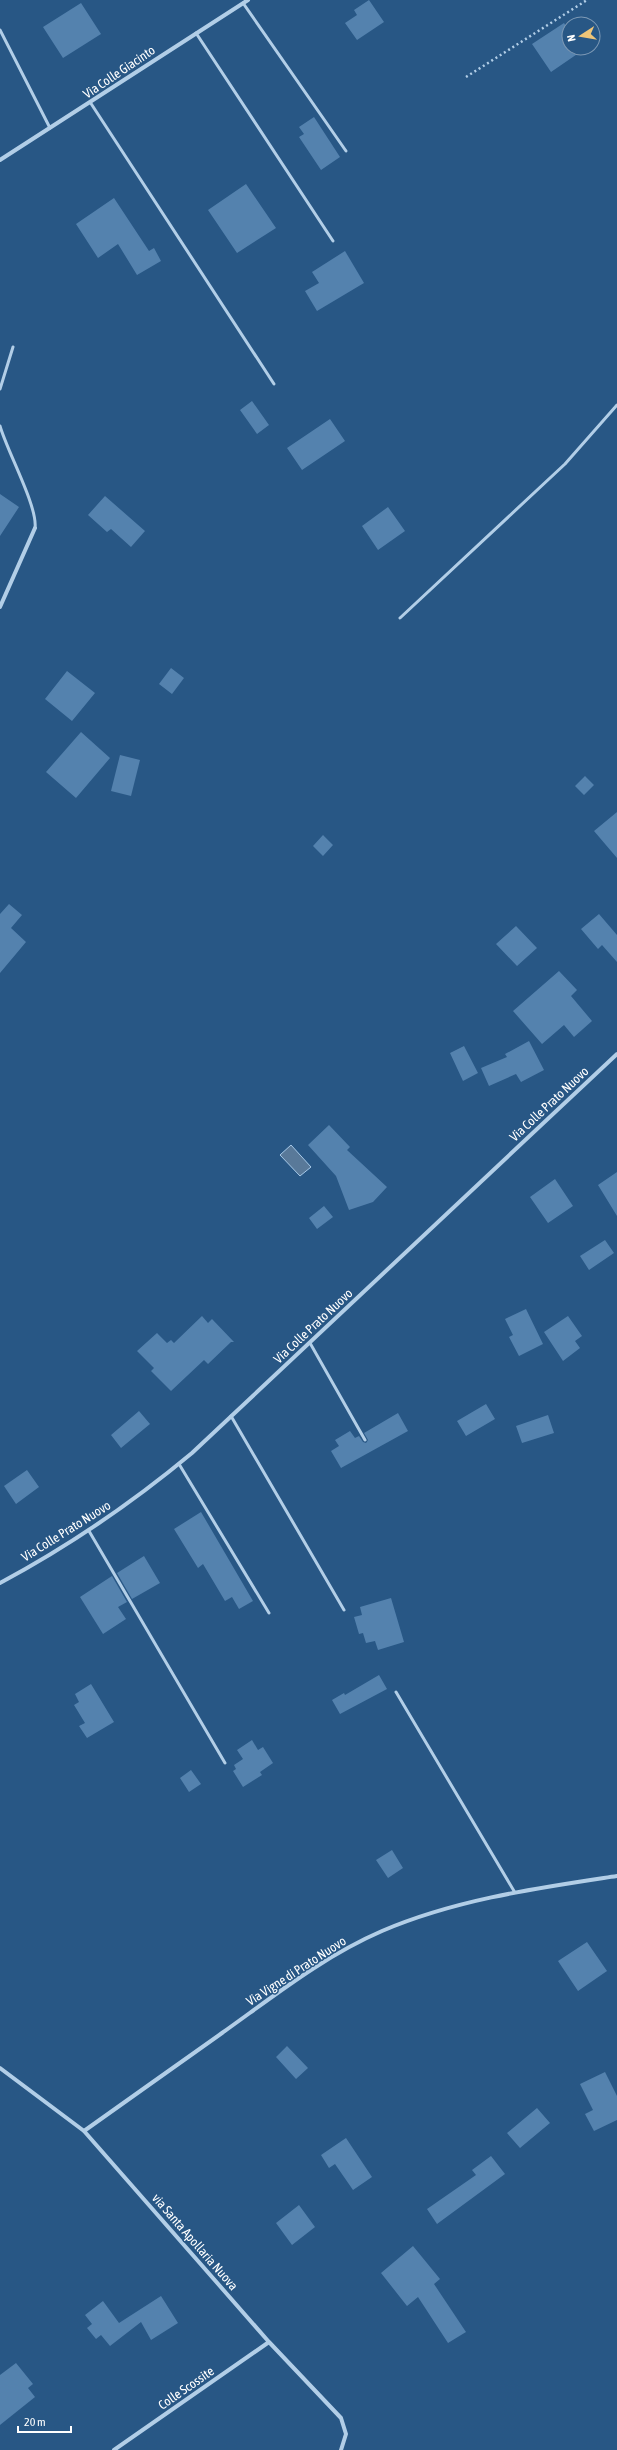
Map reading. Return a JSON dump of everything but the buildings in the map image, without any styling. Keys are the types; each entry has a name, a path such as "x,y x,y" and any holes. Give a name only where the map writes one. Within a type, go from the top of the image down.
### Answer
{"street":[{"name":"Via Colle Giacinto","path":"0,160 51,129 90,102 248,0"},
{"path":"0,607 35,528"},
{"name":"Via Colle Prato Nuovo","path":"0,1583 89,1531 149,1489 179,1464 617,1054"},
{"name":"Via Vigne di Prato Nuovo","path":"84,2131 295,1980 342,1950 383,1931 425,1915 514,1891 617,1876"},
{"name":"via Santa Apollaria Nuova","path":"0,2068 84,2131 269,2342 343,2421 346,2438 341,2450"},
{"name":"Colle Scossite","path":"114,2450 269,2342"}],"lane":[{"path":"243,3 346,151"},
{"path":"0,30 51,129"},
{"path":"196,33 333,241"},
{"path":"90,102 274,384"},
{"path":"0,389 13,347"},
{"path":"400,618 565,464 617,405"},
{"path":"0,426 10,456 26,492 35,528"},
{"path":"310,1342 365,1440"},
{"path":"231,1416 344,1610"},
{"path":"179,1464 269,1614"},
{"path":"89,1531 225,1763"},
{"path":"396,1692 514,1891"}],"path":[{"path":"466,77 587,0"}],"water":[{"path":"291,1145 311,1167 300,1176 280,1155"}]}
